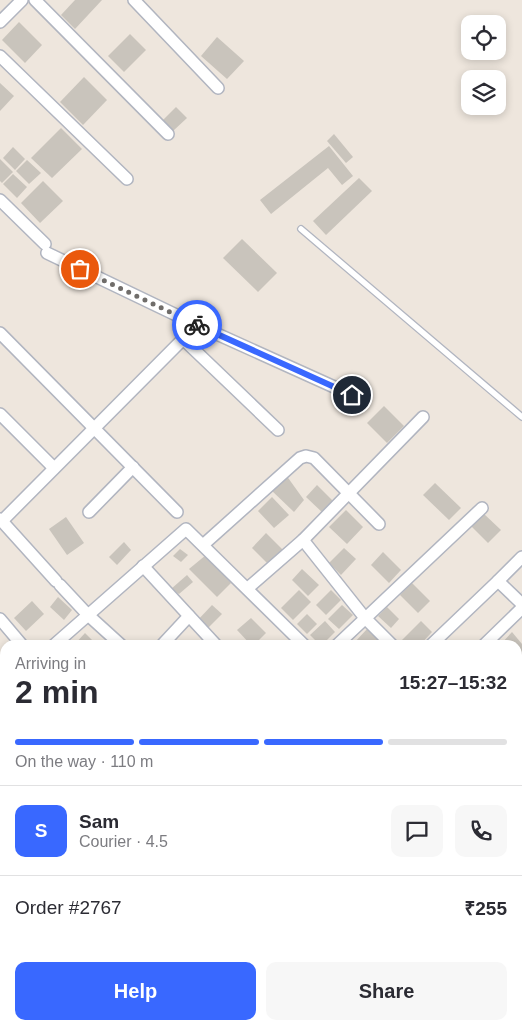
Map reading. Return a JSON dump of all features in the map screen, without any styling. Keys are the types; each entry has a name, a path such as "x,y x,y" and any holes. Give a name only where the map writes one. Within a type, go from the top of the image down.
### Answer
{"street":[{"path":"0,22 22,0"},
{"path":"35,0 168,134"},
{"path":"134,0 218,88"},
{"path":"0,56 127,179"},
{"path":"0,200 46,249 197,325 352,395"},
{"path":"116,640 88,615 1,520 197,325"},
{"path":"0,333 177,512"},
{"path":"183,339 278,430"},
{"path":"0,414 54,468"},
{"path":"248,588 303,540 423,417"},
{"path":"203,545 300,458 306,456 314,458 378,524"},
{"path":"88,512 133,468"},
{"path":"342,640 482,508"},
{"path":"60,640 186,530 248,588 299,640"},
{"path":"303,540 365,618 387,640"},
{"path":"436,640 522,557"},
{"path":"143,566 212,640"},
{"path":"498,581 522,604"},
{"path":"489,640 522,608"},
{"path":"167,640 190,616"},
{"path":"0,620 18,640"}],"lane":[{"path":"301,229 522,417"}],"building":[{"path":"75,0 102,0 75,29 61,15"},
{"path":"19,22 42,45 25,63 2,40"},
{"path":"130,34 146,50 124,72 108,56"},
{"path":"217,37 244,61 227,79 201,56"},
{"path":"84,77 107,100 83,125 60,102"},
{"path":"0,83 14,96 0,111"},
{"path":"176,107 187,118 173,131 163,120"},
{"path":"61,128 82,149 52,178 31,158"},
{"path":"334,134 353,157 346,163 327,141"},
{"path":"329,146 353,176 342,185 328,168 271,214 260,200"},
{"path":"13,147 25,159 15,170 3,158"},
{"path":"0,159 13,172 2,183 0,181"},
{"path":"27,160 41,173 29,184 16,171"},
{"path":"13,174 27,187 17,198 3,184"},
{"path":"359,178 372,191 326,235 313,221"},
{"path":"43,181 63,201 40,223 21,203"},
{"path":"242,239 277,273 258,292 223,258"},
{"path":"384,406 404,426 387,443 367,423"},
{"path":"286,475 304,500 294,512 270,489"},
{"path":"435,483 461,508 449,520 423,495"},
{"path":"317,485 335,503 324,514 306,497"},
{"path":"272,497 289,515 274,528 258,511"},
{"path":"346,510 363,527 347,544 329,527"},
{"path":"483,513 501,530 488,543 471,526"},
{"path":"66,517 84,543 67,555 49,529"},
{"path":"266,533 284,551 270,566 252,548"},
{"path":"124,542 131,550 117,565 109,557"},
{"path":"344,548 356,559 341,575 329,563"},
{"path":"180,549 188,555 181,562 173,556"},
{"path":"383,552 401,570 389,583 371,565"},
{"path":"206,555 231,583 217,597 189,569"},
{"path":"302,569 319,585 308,596 292,580"},
{"path":"187,575 193,582 179,594 171,589"},
{"path":"412,583 430,601 418,613 400,595"},
{"path":"299,590 311,602 293,620 281,608"},
{"path":"331,590 341,600 326,615 316,605"},
{"path":"58,597 72,610 64,620 50,607"},
{"path":"32,601 44,614 26,631 14,618"},
{"path":"212,605 222,614 205,631 196,622"},
{"path":"342,605 353,615 339,629 328,619"},
{"path":"387,607 399,619 391,628 378,616"},
{"path":"307,614 317,624 307,634 297,624"},
{"path":"251,618 266,633 259,640 246,640 237,630"},
{"path":"325,621 335,632 327,640 315,640 310,635"},
{"path":"421,621 432,632 425,640 402,640"},
{"path":"368,628 381,640 357,640"},
{"path":"512,632 519,640 505,640"},
{"path":"85,633 92,640 79,640"}],"way so far":[{"path":"80,269 197,325"}],"route":[{"path":"197,325 352,395"}]}
